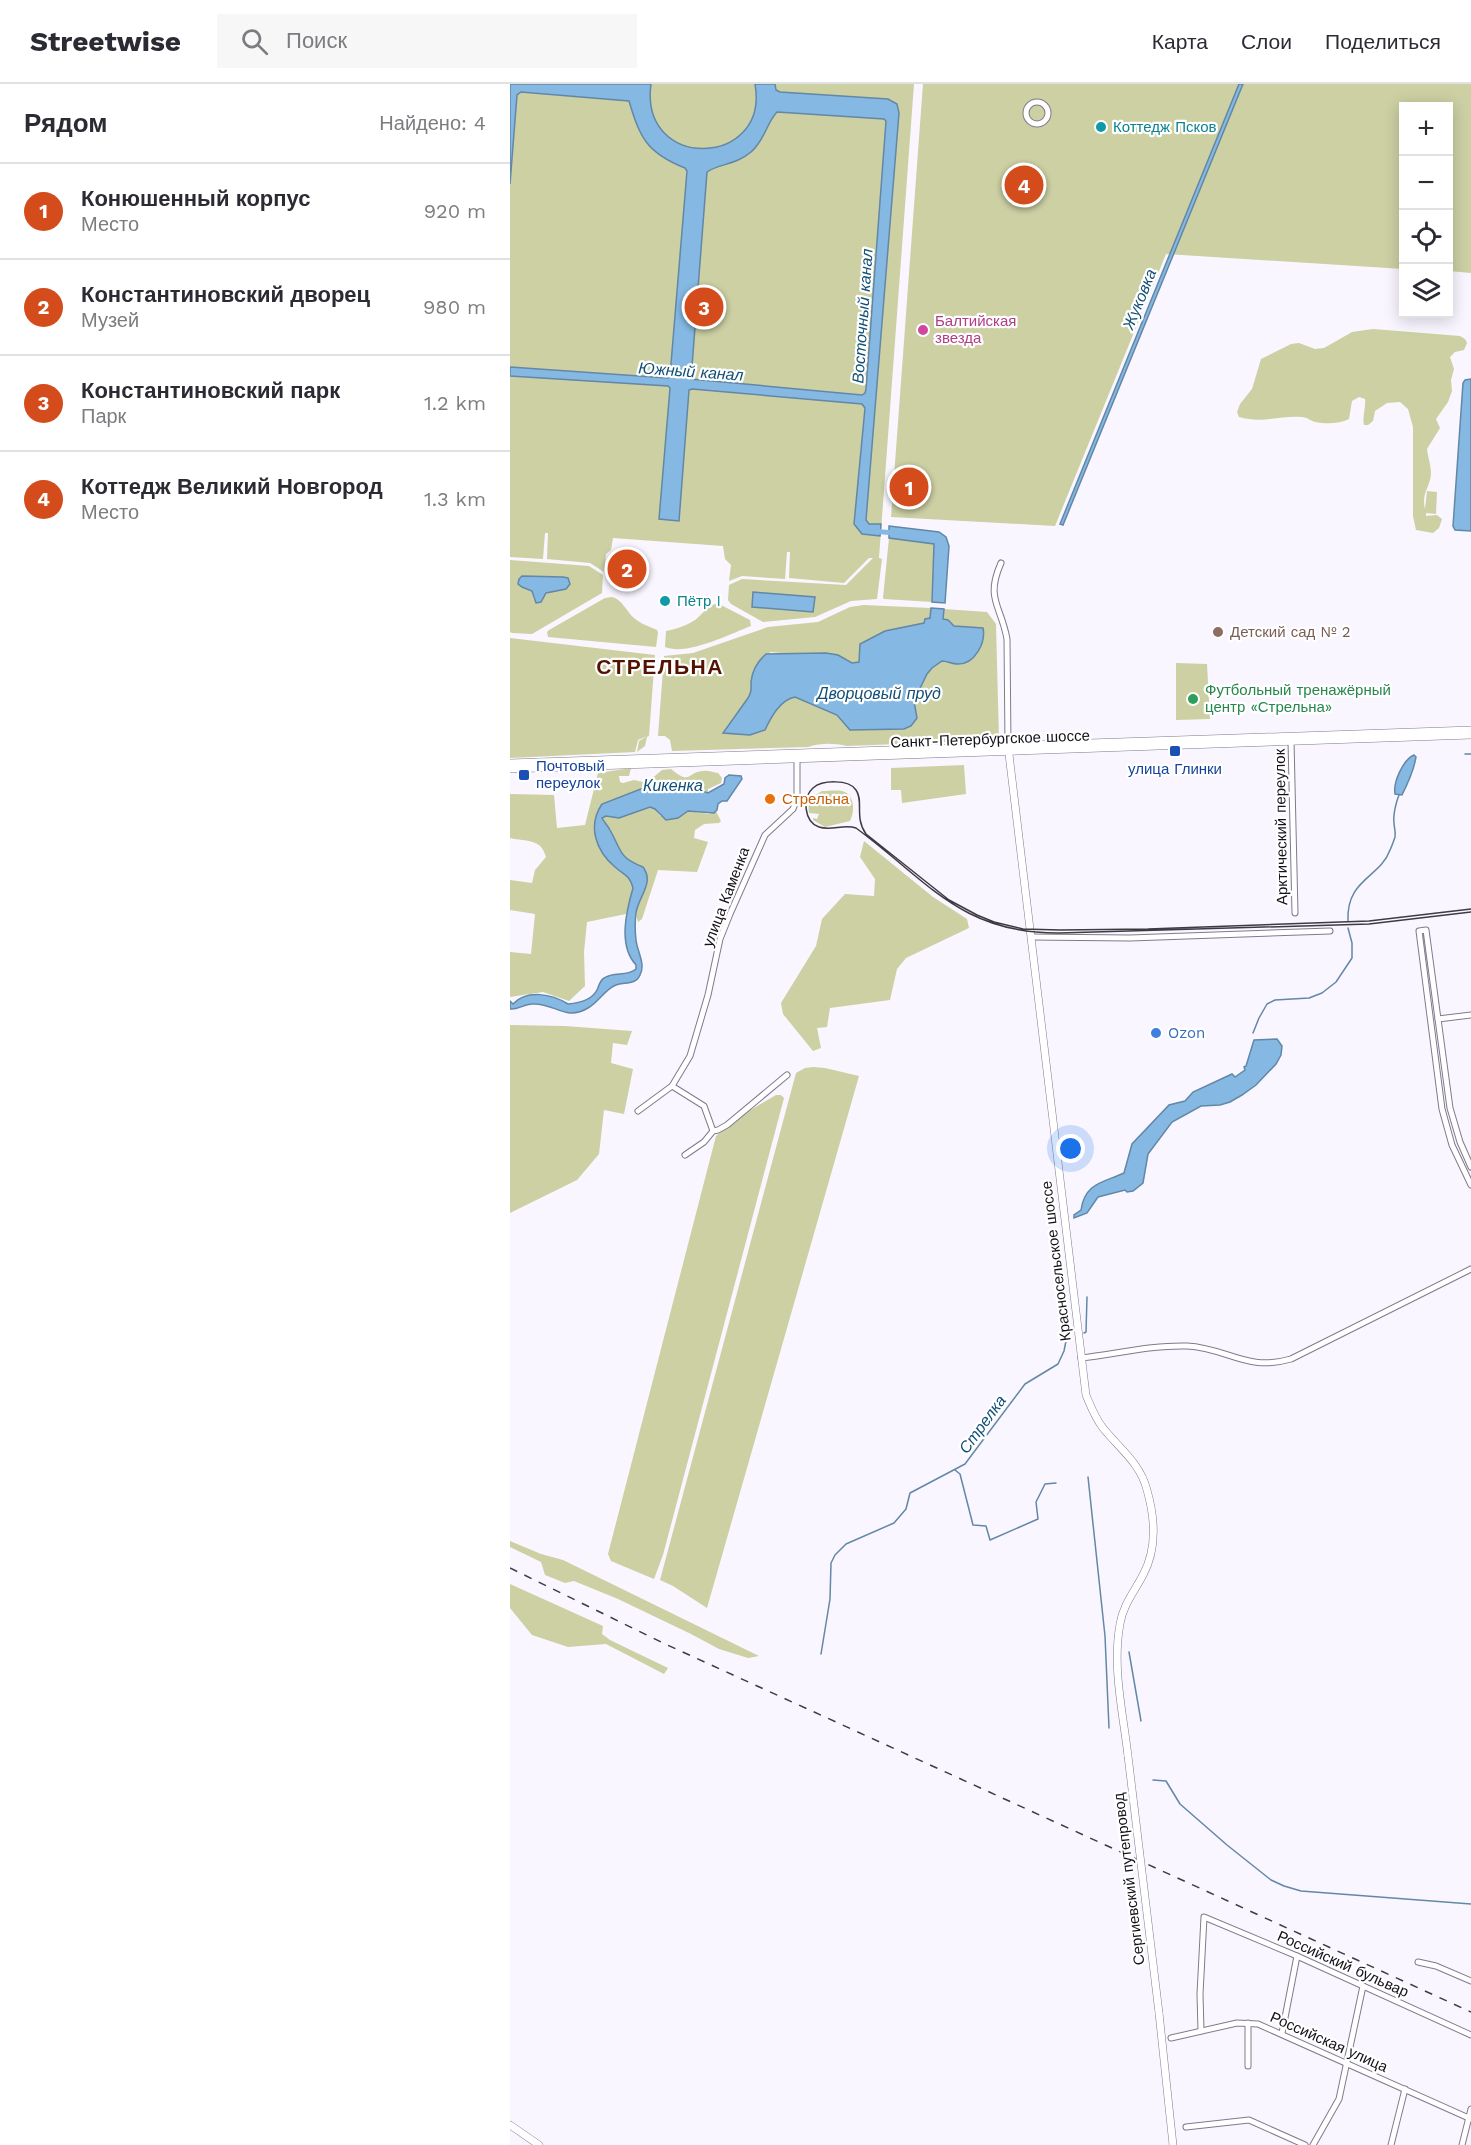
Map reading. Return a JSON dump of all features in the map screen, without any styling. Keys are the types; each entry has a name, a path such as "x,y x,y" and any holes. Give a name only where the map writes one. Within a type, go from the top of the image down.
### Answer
{"main road":[{"name":"Санкт-Петербургское шоссе","path":"1009,749 1471,730"},
{"name":"Санкт-Петербургское шоссе","path":"510,763 1471,735"},
{"name":"Красносельское шоссе","path":"1009,749 1086,1395 1103,1428 1129,1455 1141,1473 1148,1493 1152,1516 1151,1552 1144,1573 1124,1609 1118,1644 1117,1660 1127,1742"},
{"name":"Санкт-Петербургское шоссе","path":"510,769 797,756"},
{"name":"Сергиевский путепровод","path":"1127,1742 1173,2145"},
{"path":"510,2125 539,2145"}],"street":[{"path":"1036,101 1043,103 1048,112 1044,122 1037,124 1030,122 1025,114 1029,104 1036,101"},
{"path":"1001,562 994,579 993,589 995,603 1004,623 1007,639 1009,749"},
{"name":"Арктический переулок","path":"1291,741 1295,913"},
{"name":"улица Каменка","path":"638,1111 672,1086 690,1056 708,994 720,939 765,835 793,809 797,798 797,756"},
{"path":"1471,1167 1452,1120 1426,930 1419,931 1442,1109 1452,1145 1471,1185"},
{"path":"1031,937 1131,938 1330,931"},
{"path":"1437,1019 1471,1015"},
{"path":"685,1155 704,1142 713,1131 727,1125 787,1075"},
{"path":"672,1086 704,1106 708,1123 713,1131"},
{"path":"1082,1358 1186,1346 1207,1349 1257,1364 1281,1362 1471,1269"},
{"name":"Российский бульвар","path":"1201,2031 1200,1994 1204,1917 1297,1956 1471,2035"},
{"path":"1281,2034 1297,1956"},
{"path":"1418,1962 1436,1966 1471,1981"},
{"path":"1313,2145 1339,2099 1363,1986"},
{"path":"1248,2023 1248,2066"},
{"name":"Российская улица","path":"1171,2038 1248,2023 1258,2024 1470,2118"},
{"path":"1391,2145 1405,2089"},
{"path":"1462,2145 1471,2109"},
{"path":"1186,2127 1249,2120 1305,2145"}],"green space":[{"path":"510,84 914,84 879,558 882,559 877,599 851,601 815,617 763,622 728,600 729,585 742,579 846,585 873,558 869,558 844,583 789,578 790,552 787,552 785,579 742,576 729,581 731,565 725,559 723,546 613,538 611,550 606,554 604,572 590,563 547,559 548,533 545,533 543,559 510,557"},
{"path":"923,84 1471,84 1471,273 1453,271 1453,102 1399,102 1399,269 1166,254 1055,526 891,517"},
{"path":"1373,329 1460,336 1467,343 1464,350 1455,352 1450,357 1454,369 1451,380 1452,391 1448,402 1436,419 1440,428 1427,449 1431,472 1424,497 1425,509 1427,491 1437,492 1436,514 1426,513 1426,516 1437,515 1442,519 1439,528 1433,533 1416,530 1413,516 1413,427 1408,409 1400,402 1387,403 1375,411 1373,421 1368,425 1364,425 1365,399 1359,397 1352,401 1349,419 1337,423 1315,422 1302,417 1248,419 1239,417 1237,412 1240,404 1252,389 1261,359 1291,344 1299,343 1315,349 1324,348 1352,332"},
{"path":"889,538 934,544 932,602 883,598"},
{"path":"510,560 589,566 603,575 602,593 532,634 510,632","holes":["522,576 568,578 544,596 534,600 532,591 518,584"]},
{"path":"612,597 637,620 657,630 656,647 548,637 549,630 605,598"},
{"path":"715,604 750,620 751,626 720,639 685,649 665,647 666,631 692,622"},
{"path":"864,605 931,608 930,619 877,636 860,644 859,662 856,663 847,659 770,652 751,682 751,692 748,698 724,733 750,735 765,730 780,705 795,697 838,715 850,730 904,729 922,681 928,673 942,660 956,664 983,628 954,626 943,620 944,609 987,612 996,624 999,740 672,751 670,740 665,736 658,736 664,656 693,653 768,627 818,622 850,607"},
{"path":"510,638 655,655 649,736 645,746 637,752 639,741 647,736 638,740 635,752 510,758"},
{"name":"Футбольный тренажёрный центр «Стрельна»","path":"1176,663 1207,664 1210,719 1176,720"},
{"path":"964,765 966,794 902,803 901,790 891,790 891,768"},
{"path":"631,768 629,776 619,776 620,782 634,780 643,782 650,780 662,770 671,769 682,777 705,771 718,773 722,778 721,783 708,789 708,793 690,787 663,790 646,787 602,804 596,821 596,838 603,854 630,880 633,888 626,914 587,922 584,952 585,986 569,1001 543,992 510,997 510,952 531,954 535,914 510,910 510,880 532,883 535,870 546,857 537,844 510,838 510,794 554,795 557,828 585,825 598,773"},
{"path":"822,791 842,791 852,799 853,813 850,821 825,827 813,820 813,818 817,819 819,814 809,813 810,803 813,797"},
{"path":"650,807 655,809 660,816 683,815 688,811 709,814 716,811 721,821 704,824 695,830 694,838 708,842 697,872 658,870 642,919 638,922 637,908 645,884 645,869 634,864 619,851 602,818 606,816 619,818"},
{"path":"864,841 933,897 967,919 969,928 906,958 897,969 890,1000 830,1008 827,1027 817,1028 821,1048 813,1051 783,1014 781,1003 816,946 822,919 845,894 874,896 875,879 860,857"},
{"path":"510,1025 632,1031 627,1045 613,1043 611,1063 633,1069 624,1114 604,1110 599,1154 577,1180 510,1213"},
{"path":"813,1067 859,1076 707,1608 660,1580 796,1073"},
{"path":"776,1095 784,1098 663,1555 654,1579 611,1561 608,1554 716,1136 735,1119"},
{"path":"510,1541 563,1560 759,1656 748,1658 719,1649 618,1599 574,1581 565,1583 545,1575 541,1562 510,1547"},
{"path":"510,1584 603,1626 602,1634 610,1640 668,1668 664,1674 606,1644 568,1647 532,1635 510,1608"}],"water":[{"name":"Южный канал","path":"510,84 651,84 653,113 664,133 683,145 704,148 726,144 743,132 754,112 755,84 775,84 776,90 780,92 888,99 897,104 899,113 866,520 869,524 881,524 880,536 862,534 854,524 865,408 862,404 689,390 679,521 659,519 670,388 668,386 510,376 510,367 668,378 670,376 687,171 653,150 647,143 637,125 629,101 521,92 517,95 510,184","holes":["777,112 884,119 886,121 865,393 862,395 691,379 707,172 751,152 760,142"]},
{"path":"1239,84 1243,84 1063,525 1060,524"},
{"path":"1471,379 1471,531 1455,530 1453,526 1463,383"},
{"path":"889,526 939,532 946,537 949,546 945,603 932,602 934,544 889,538"},
{"path":"522,576 563,577 568,578 570,584 566,589 546,593 541,602 536,603 532,591 518,584"},
{"path":"753,592 815,597 813,612 752,607"},
{"name":"Дворцовый пруд","path":"931,608 944,609 943,619 948,620 954,626 983,628 983,640 978,652 969,661 957,664 942,661 932,668 914,701 917,718 911,726 904,729 850,730 837,715 795,697 780,705 765,730 750,735 723,733 748,698 754,670 766,654 826,653 838,655 852,663 859,662 860,644 885,631 924,623 925,619 930,618"},
{"path":"1414,755 1416,757 1414,767 1402,795 1395,794 1400,772"},
{"path":"729,775 741,776 742,779 727,801 718,804 714,813 688,811 678,818 666,820 650,807 619,818 606,816 602,818 622,853 629,860 643,867 646,873 647,884 637,907 636,916 636,940 642,966 638,978 633,982 612,987 592,1005 580,1012 566,1012 540,1004 529,1004 510,1009 510,1001 513,1004 525,996 532,995 555,998 568,1004 581,1002 589,999 595,993 604,978 629,973 636,969 625,939 626,918 633,888 628,878 608,861 596,838 595,821 602,804 646,787 663,790 690,787 708,793 724,784 725,778"},
{"path":"1277,1039 1282,1046 1281,1055 1276,1064 1256,1085 1230,1102 1201,1106 1172,1122 1148,1154 1143,1183 1133,1191 1125,1190 1098,1197 1087,1213 1074,1218 1074,1215 1081,1210 1086,1194 1091,1189 1124,1173 1132,1144 1169,1105 1185,1101 1193,1092 1232,1074 1235,1077 1245,1070 1244,1067 1254,1040"}],"waterway":[{"path":"873,531 894,533"},
{"path":"1465,754 1471,754"},
{"name":"Стрелка","path":"1348,921 1352,896 1364,880 1379,867 1391,847 1395,835 1394,812 1399,795"},
{"path":"1253,1033 1267,1004 1275,1000 1309,998 1322,993 1336,982 1352,958 1352,943 1348,928"},
{"name":"Стрелка","path":"1084,1333 1086,1332 1087,1297"},
{"name":"Стрелка","path":"821,1654 830,1599 831,1563 835,1555 846,1544 894,1523 906,1509 910,1493 965,1464 1025,1384 1058,1364 1067,1336 1070,1335"},
{"path":"955,1470 960,1474 973,1525 986,1526 990,1540 1038,1519 1036,1502 1045,1484 1056,1483"},
{"path":"1088,1477 1105,1636 1109,1728"},
{"path":"1129,1652 1141,1721"},
{"path":"1153,1780 1166,1781 1180,1804 1271,1880 1284,1886 1301,1891 1471,1904"}],"tram line":[{"path":"1471,909 1369,921 1148,929 1023,929 994,922 949,900 866,834 860,822 858,794 853,786 842,782 817,785 809,792 806,803 810,820 819,827 856,828 948,901 996,924 1026,931 1060,933 1369,924 1471,912"}],"railway":[{"path":"510,1568 663,1643 1471,2012"}],"place":[{"name":"Коттедж Псков","path":"1101,127"},
{"name":"Коттедж Великий Новгород","path":"1024,185"},
{"name":"Константиновский парк","path":"704,307"},
{"name":"Балтийская звезда","path":"923,330"},
{"name":"Конюшенный корпус","path":"909,487"},
{"name":"Константиновский дворец","path":"627,569"},
{"name":"Пётр I","path":"665,601"},
{"name":"Детский сад № 2","path":"1218,632"},
{"name":"Футбольный тренажёрный центр «Стрельна»","path":"1193,699"},
{"name":"улица Глинки","path":"1175,751"},
{"name":"Почтовый переулок","path":"524,775"},
{"name":"Стрельна","path":"770,799"},
{"name":"Ozon","path":"1156,1033"}],"district":[{"name":"СТРЕЛЬНА","path":"660,667"}],"water label":[{"name":"Жуковка","path":"1139,299"},
{"name":"Восточный канал","path":"862,316"},
{"name":"Кикенка","path":"673,785"}]}
